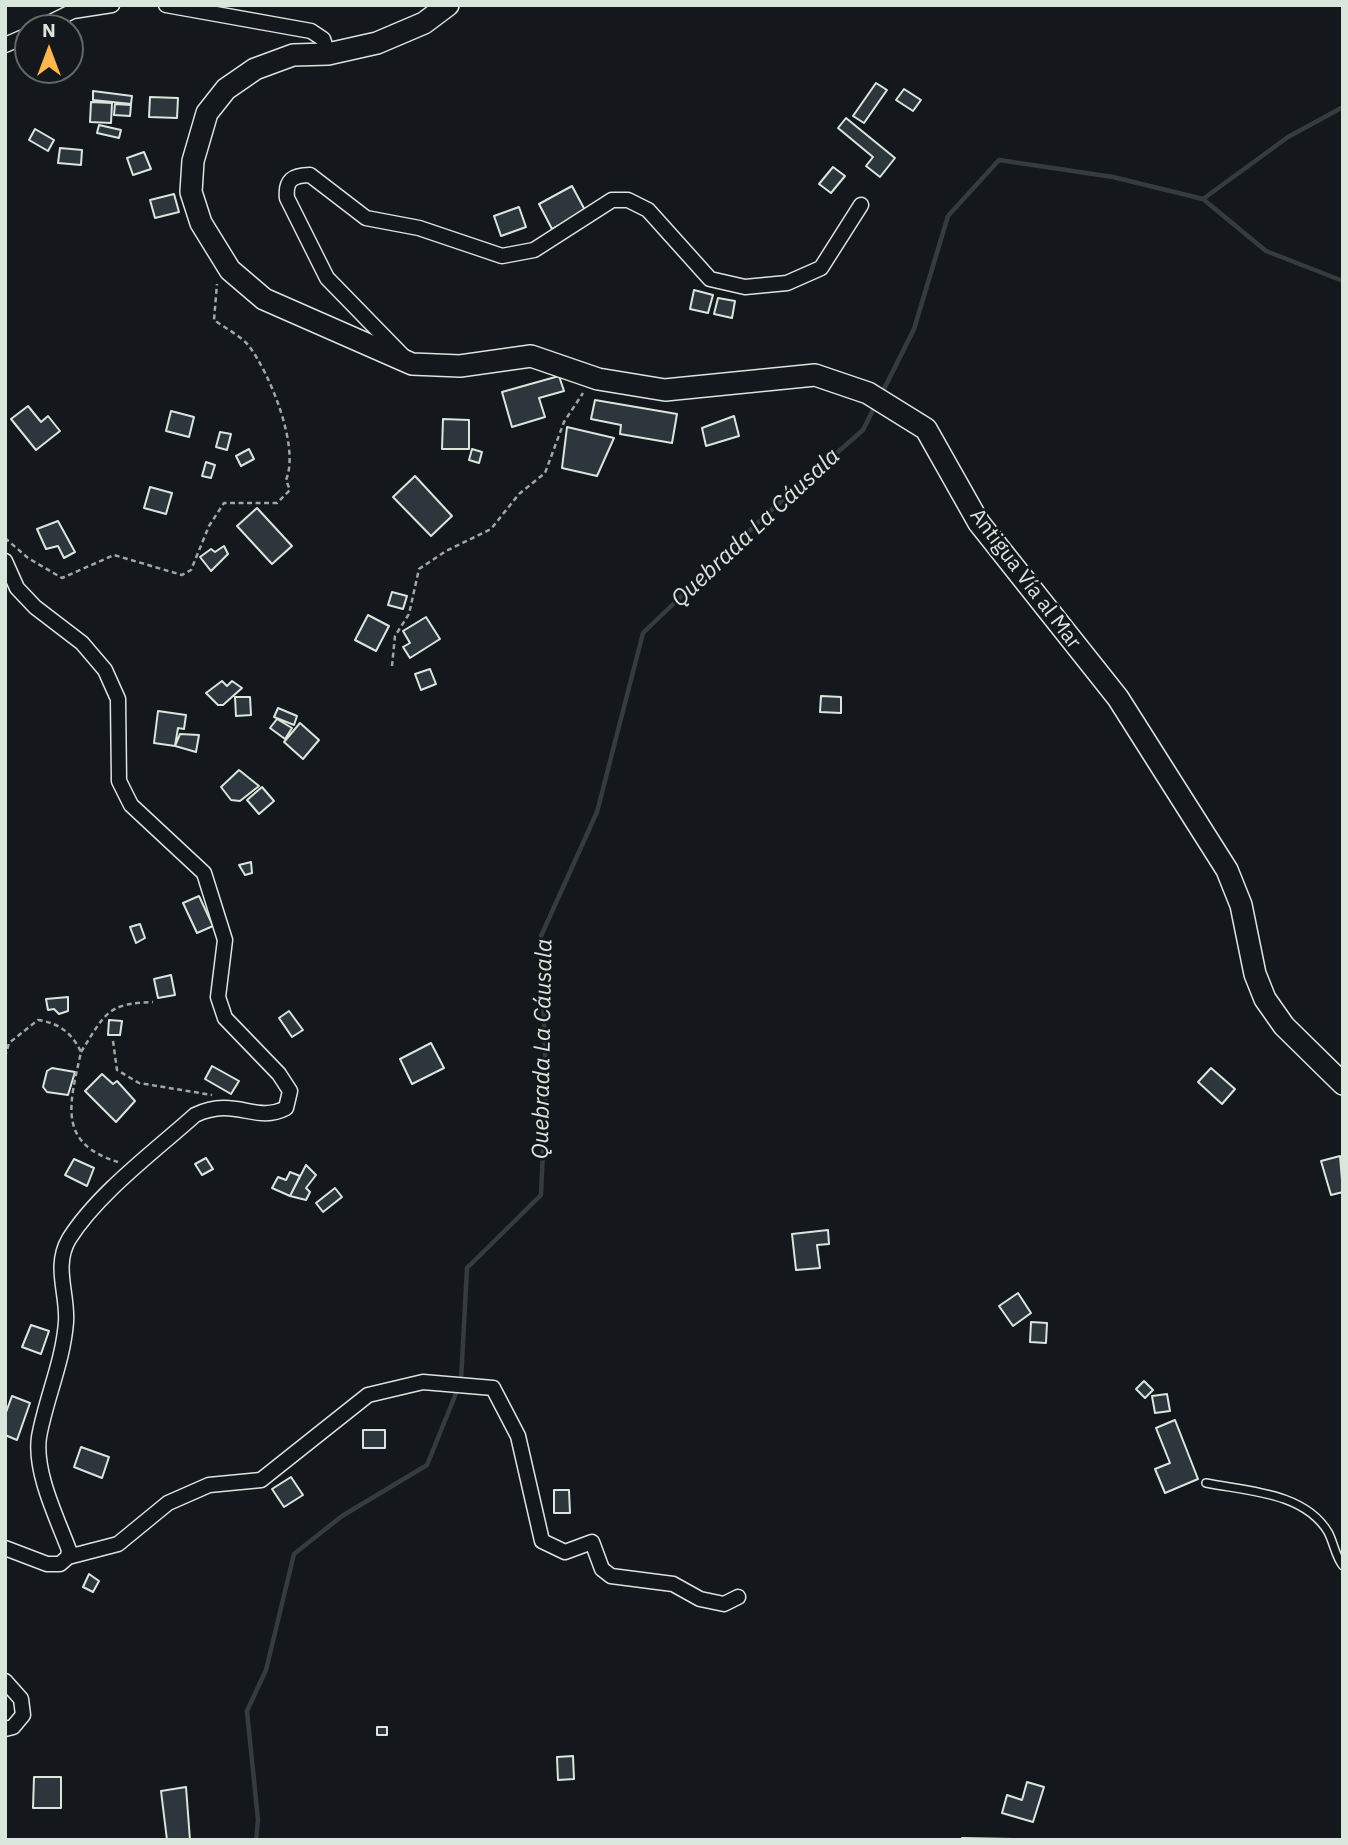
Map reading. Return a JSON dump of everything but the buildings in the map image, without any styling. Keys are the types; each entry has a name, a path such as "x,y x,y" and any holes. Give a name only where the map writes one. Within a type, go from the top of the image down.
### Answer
{"main road":[{"name":"Antigua Vía al Mar","path":"447,5 403,33 377,43 328,54 293,55 255,69 226,89 207,113 193,161 191,192 201,223 230,270 264,299 412,364 460,366 531,356 598,379 665,390 815,375 879,399 926,429 979,523 1118,698 1227,870 1241,905 1255,974 1265,999 1284,1026 1343,1084"}],"street":[{"path":"67,14 112,5"},
{"path":"166,5 311,31 323,39 328,54"},
{"path":"412,364 327,278 287,198 286,187 289,180 299,175 310,175 366,218 419,228 502,256 534,250 612,200 628,200 648,210 710,279 745,287 787,283 821,268 861,205"},
{"path":"5,561 17,588 35,607 82,643 105,670 118,699 119,781 131,804 204,873 225,940 218,997 225,1018 279,1074 290,1091 285,1108 274,1115 230,1106 213,1107 195,1115 99,1202 68,1240 60,1269 66,1318 64,1341 39,1440 45,1488 69,1550 68,1557"},
{"path":"5,1548 47,1564 60,1564 68,1557 118,1544 167,1503 209,1485 261,1480 368,1395 423,1382 493,1388 518,1436 541,1541 565,1552 592,1542 602,1569 611,1576 673,1584 700,1599 724,1604 738,1597"},
{"path":"5,1681 20,1699 23,1715 13,1727 5,1729"}],"lane":[{"path":"1206,1483 1278,1496 1310,1512 1328,1531 1343,1566"}],"path":[{"path":"5,538 28,558 62,578 114,555 182,575 191,570 209,526 224,503 276,503 290,490 286,480 292,467 289,436 266,377 248,345 214,320 223,260"},
{"path":"392,666 395,636 409,614 419,569 446,551 491,529 519,494 545,473 564,422 577,400 598,379"},
{"path":"137,1168 99,1156 84,1147 75,1132 72,1115 73,1088 82,1052 114,1008 123,1003 153,1002"},
{"path":"5,1057 9,1043 38,1020 52,1022 73,1036 82,1052"},
{"path":"113,1041 117,1070 139,1083 207,1092 230,1106"}],"waterway":[{"path":"1203,199 1288,137 1343,107"},
{"name":"Quebrada La Cáusala","path":"881,395 914,329 948,216 999,160 1113,177 1203,199 1266,251 1343,281"},
{"name":"Quebrada La Cáusala","path":"256,1840 258,1820 247,1711 266,1670 294,1554 342,1516 427,1465 461,1381 467,1268 541,1195 546,1083 541,936 597,812 643,633 767,514 863,430 875,406"}]}
